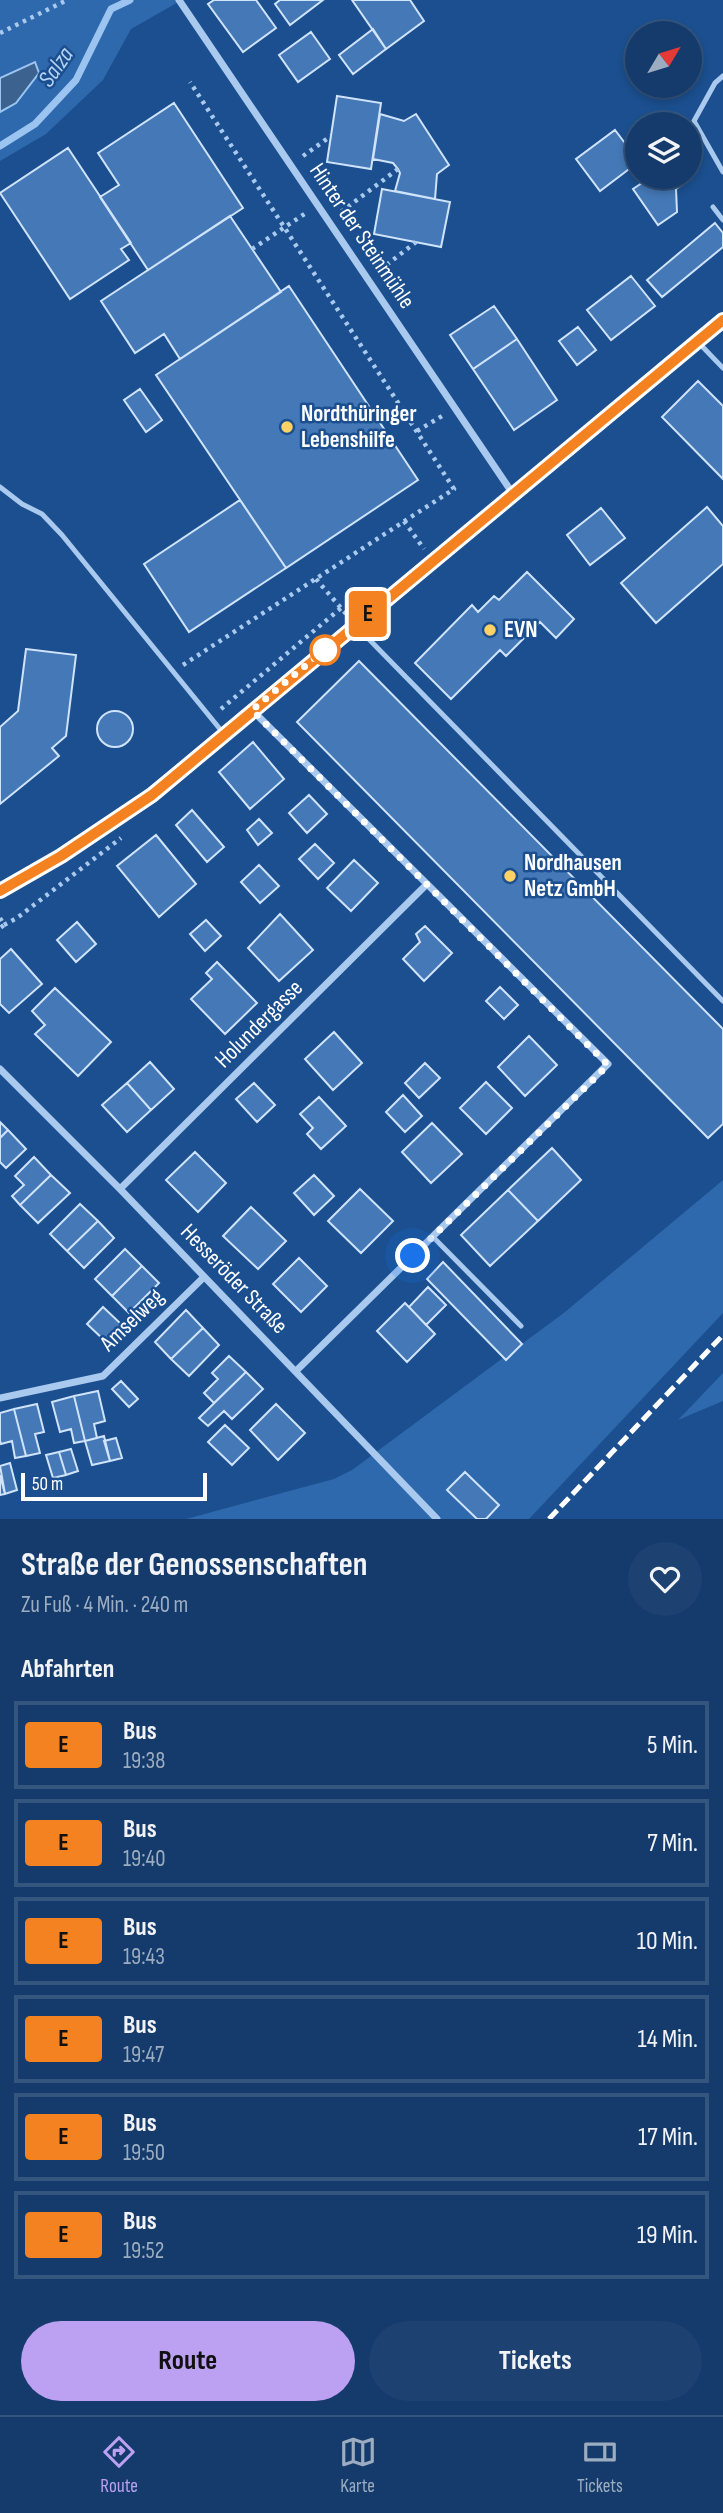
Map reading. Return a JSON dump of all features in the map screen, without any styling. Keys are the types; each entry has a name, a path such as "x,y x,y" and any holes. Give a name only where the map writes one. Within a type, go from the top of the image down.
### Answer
{"street":[{"name":"Hinter der Steinmühle","path":"179,0 513,494"},
{"path":"0,891 61,856 152,795 723,320"},
{"path":"252,710 608,1065 296,1371"},
{"name":"Holundergasse","path":"120,1189 426,885"},
{"name":"Hesseröder Straße","path":"0,1069 120,1189 437,1519"},
{"name":"Amselweg","path":"0,1398 103,1376 204,1277"}],"lane":[{"path":"723,76 715,83 694,121 723,172"},
{"path":"713,207 723,220"},
{"path":"697,341 723,368"},
{"path":"0,487 22,504 42,514 62,535 224,734"},
{"path":"355,625 723,1001"},
{"path":"433,1237 521,1326"}],"path":[{"path":"0,33 67,0"},
{"path":"173,671 454,489 190,82"},
{"path":"291,165 331,136"},
{"path":"329,221 398,169"},
{"path":"253,249 318,205"},
{"path":"368,279 416,242"},
{"path":"418,431 455,408"},
{"path":"316,579 355,625"},
{"path":"211,718 341,608"},
{"path":"0,918 4,925 0,928"}],"shaded area":[{"path":"0,0 182,0 131,29 103,80 46,134 0,161"},
{"path":"35,62 39,73 16,103 0,112 0,78"},
{"path":"723,1180 723,1313 529,1519 186,1519 334,1479 352,1470 565,1312"},
{"path":"723,1373 723,1401 678,1420"}],"building":[{"path":"214,0 256,0 276,28 243,52 208,4"},
{"path":"280,0 323,0 290,25 275,4"},
{"path":"352,0 410,0 424,21 386,49"},
{"path":"373,29 386,49 353,74 339,55"},
{"path":"311,32 330,59 298,82 279,55"},
{"path":"337,96 381,103 371,169 327,162"},
{"path":"174,103 243,208 148,270 100,197 119,185 98,153"},
{"path":"380,114 404,121 416,114 449,165 437,174 435,199 395,191 400,173 398,169 393,163 373,159"},
{"path":"615,130 625,143 625,172 600,191 576,159"},
{"path":"68,148 131,243 121,249 129,260 70,299 0,193"},
{"path":"382,189 450,202 441,247 374,234"},
{"path":"633,189 676,189 677,212 658,225"},
{"path":"230,216 281,292 180,359 164,334 135,353 101,301"},
{"path":"715,223 723,233 723,247 662,297 647,280"},
{"path":"631,276 655,306 611,340 587,310"},
{"name":"Nordthüringer Lebenshilfe","path":"289,286 418,480 286,568 156,375"},
{"path":"494,306 517,339 473,369 450,335"},
{"path":"578,327 596,350 577,365 559,341"},
{"path":"517,339 557,400 514,430 473,369"},
{"path":"698,381 723,406 723,479 662,417"},
{"path":"140,389 162,420 146,432 124,400"},
{"path":"240,500 286,568 189,632 144,564"},
{"path":"707,507 723,526 723,564 656,623 621,583"},
{"path":"601,508 625,538 590,565 567,535"},
{"name":"EVN","path":"527,572 574,619 556,638 540,622 506,656 500,650 451,699 415,663 472,605 478,612 494,596 499,600"},
{"path":"26,649 76,655 66,736 52,748 59,756 0,804 0,727 18,711"},
{"name":"Nordhausen Netz GmbH","path":"359,661 723,1029 723,1124 708,1138 297,722"},
{"path":"115,711 128,716 133,729 128,742 115,747 102,742 97,729 102,716"},
{"path":"253,742 284,779 250,809 219,772"},
{"path":"309,795 327,814 307,833 289,813"},
{"path":"192,810 224,847 207,862 176,825"},
{"path":"259,819 272,833 258,845 247,830"},
{"path":"156,835 196,884 159,917 117,866"},
{"path":"315,844 334,863 318,879 299,859"},
{"path":"354,860 378,883 351,911 327,888"},
{"path":"259,865 279,886 260,903 241,882"},
{"path":"280,914 313,950 279,981 248,948"},
{"path":"206,920 221,936 205,951 190,934"},
{"path":"77,922 96,944 76,962 57,940"},
{"path":"425,926 452,953 424,981 403,959 420,942 416,934"},
{"path":"11,949 42,984 9,1013 0,1004 0,959"},
{"path":"217,962 257,1003 225,1034 191,999 212,979 206,973"},
{"path":"500,987 518,1005 504,1019 486,1001"},
{"path":"55,988 111,1042 78,1076 35,1034 45,1025 32,1011"},
{"path":"334,1032 362,1063 333,1090 305,1059"},
{"path":"529,1036 557,1065 525,1096 498,1067"},
{"path":"150,1062 174,1089 151,1110 127,1083"},
{"path":"425,1063 440,1078 419,1098 405,1083"},
{"path":"486,1082 512,1108 486,1134 460,1108"},
{"path":"127,1083 151,1110 127,1132 102,1105"},
{"path":"254,1083 275,1105 257,1122 236,1099"},
{"path":"403,1095 422,1116 405,1132 386,1112"},
{"path":"319,1097 346,1126 321,1149 307,1134 313,1128 300,1114"},
{"path":"0,1122 8,1130 0,1138"},
{"path":"432,1123 462,1154 431,1183 402,1152"},
{"path":"8,1130 26,1149 6,1168 0,1162 0,1138"},
{"path":"552,1148 581,1180 538,1221 508,1190"},
{"path":"195,1152 226,1183 198,1212 166,1180"},
{"path":"34,1157 51,1175 20,1205 12,1196 24,1185 15,1176"},
{"path":"51,1175 70,1193 38,1223 20,1205"},
{"path":"314,1175 334,1196 314,1215 294,1193"},
{"path":"360,1189 393,1221 361,1253 328,1221"},
{"path":"508,1190 538,1221 490,1266 461,1235"},
{"path":"80,1204 98,1221 67,1251 50,1234"},
{"path":"251,1207 286,1241 258,1269 223,1236"},
{"path":"98,1221 114,1238 84,1268 67,1251"},
{"path":"125,1249 142,1266 112,1296 95,1279"},
{"path":"299,1258 327,1286 301,1312 273,1284"},
{"path":"443,1262 522,1344 506,1360 427,1279"},
{"path":"142,1266 159,1283 129,1313 112,1296"},
{"path":"428,1287 446,1305 426,1325 409,1307"},
{"path":"405,1303 435,1334 407,1362 377,1331"},
{"path":"103,1307 121,1324 105,1341 87,1324"},
{"path":"186,1310 203,1328 171,1359 155,1342"},
{"path":"203,1328 219,1345 189,1376 171,1359"},
{"path":"229,1356 246,1372 214,1403 204,1393 218,1379 212,1373"},
{"path":"246,1372 263,1389 232,1419 224,1411 208,1426 199,1418"},
{"path":"121,1381 138,1399 129,1407 112,1389"},
{"path":"98,1391 105,1421 94,1424 97,1438 85,1441 74,1396"},
{"path":"74,1396 85,1441 74,1443 71,1429 60,1432 52,1402"},
{"path":"37,1404 44,1432 35,1434 40,1453 26,1456 14,1409"},
{"path":"276,1404 305,1433 278,1460 250,1430"},
{"path":"14,1409 26,1456 15,1458 12,1441 1,1444 0,1441 0,1413"},
{"path":"225,1425 249,1448 232,1465 208,1442"},
{"path":"104,1436 110,1461 92,1465 85,1441"},
{"path":"116,1438 122,1458 110,1461 104,1441"},
{"path":"71,1449 78,1471 66,1475 59,1452"},
{"path":"59,1452 66,1475 53,1478 46,1455"},
{"path":"10,1463 17,1490 5,1494 0,1466"},
{"path":"465,1472 499,1505 486,1519 477,1519 447,1490"},
{"path":"0,1475 5,1494 0,1495"}],"waterway":[{"name":"Salza","path":"0,146 35,124 76,80 111,9 130,0"}],"railway":[{"path":"549,1519 723,1335"}],"bus line":[{"name":"E","path":"0,891 61,856 152,795 723,320"}],"place":[{"name":"Nordthüringer Lebenshilfe","path":"287,427"},
{"name":"EVN","path":"490,630"},
{"name":"Nordhausen Netz GmbH","path":"510,876"}],"route":[{"path":"325,650 334,642 252,710 608,1065 413,1256"}]}
